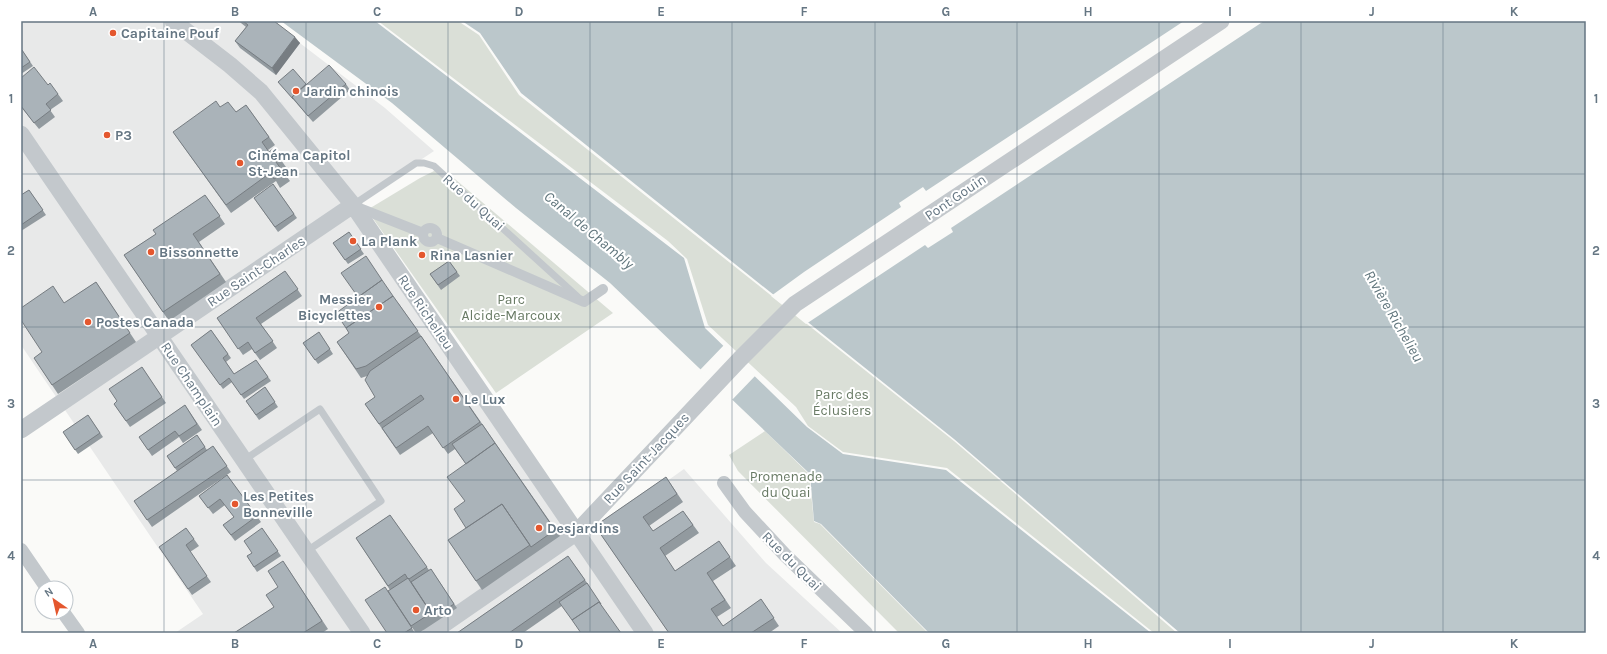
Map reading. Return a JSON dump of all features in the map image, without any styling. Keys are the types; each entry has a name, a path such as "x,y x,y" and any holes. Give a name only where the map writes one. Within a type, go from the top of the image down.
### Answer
{"street":[{"name":"Rue Richelieu","path":"173,21 230,65 260,92 353,205 645,633"},
{"name":"Pont Gouin","path":"706,394 794,304 1221,21"},
{"name":"Rue Champlain","path":"21,134 362,633"},
{"path":"353,205 423,233 423,238 429,242 434,242 437,238 584,302 603,289"},
{"name":"Rue Saint-Charles","path":"21,430 353,205"},
{"name":"Rue Saint-Jacques","path":"431,633 577,532 706,394"},
{"name":"Rue du Quai","path":"724,483 745,512 785,555 866,633"},
{"path":"21,550 42,580"},
{"path":"69,620 78,633"}],"lane":[{"name":"Rue du Quai","path":"353,205 416,164 424,163 434,166 584,302"},
{"path":"244,460 320,409 382,501 306,552"}],"shaded area":[{"path":"21,21 271,21 385,108 434,151 353,205 577,532 594,533 684,469 766,563 842,633 175,633 203,614 21,345"}],"green space":[{"name":"Parc des Éclusiers","path":"378,21 458,21 479,35 519,95 954,441 1177,633 1154,633 947,468 843,452 808,426 796,407 708,325 687,259 668,241"},
{"name":"Parc Alcide-Marcoux","path":"434,171 449,174 613,313 496,393 367,210"},
{"name":"Promenade du Quai","path":"765,431 809,474 814,522 820,524 928,633 899,633 738,471 729,455"}],"water":[{"name":"Canal de Chambly","path":"281,21 375,21 684,258 705,328 807,427 843,454 946,470 1151,633 929,633 821,524 814,521 810,474 610,283 516,208 392,103"},
{"name":"Rivière Richelieu","path":"462,21 1586,21 1586,633 1180,633 954,439 521,93 480,33"}],"pier":[{"path":"1184,21 1264,21 951,228 953,232 928,248 925,245 806,324 771,296 901,207 899,203 923,187 926,191"},
{"path":"725,344 756,375 731,401 699,371"}],"building":[{"path":"243,21 274,21 295,37 272,68 235,41 248,25"},
{"path":"21,50 30,62 21,68"},
{"path":"329,65 346,84 308,116 292,97"},
{"path":"34,67 48,85 50,83 58,94 46,104 51,110 34,123 21,106 21,78"},
{"path":"293,69 306,84 292,97 293,99 278,82"},
{"name":"Cinéma Capitol St-Jean","path":"216,101 220,107 228,102 236,112 246,105 269,137 262,142 269,152 273,149 280,158 276,162 284,173 274,179 270,173 226,205 173,132"},
{"path":"273,184 294,214 275,227 254,198"},
{"path":"29,190 43,210 21,225 21,195"},
{"path":"205,195 220,216 193,234 220,274 163,312 124,255 156,234 153,230"},
{"path":"349,232 361,249 345,260 333,243"},
{"path":"366,256 382,280 358,297 341,273"},
{"path":"449,261 457,272 438,285 430,274"},
{"path":"285,271 298,289 256,318 273,341 255,353 248,342 238,349 217,318"},
{"path":"382,280 393,296 346,328 336,313"},
{"path":"96,282 130,333 52,385 34,358 42,352 21,320 21,308 53,286 64,303"},
{"path":"393,296 418,331 366,366 356,369 337,342 349,333 346,328"},
{"path":"211,330 228,354 223,358 234,374 256,360 268,377 241,395 229,378 220,385 191,345"},
{"path":"319,332 330,349 315,360 303,343"},
{"path":"421,336 480,422 443,448 428,426 396,448 382,428 424,399 421,395 379,424 365,404 375,397 365,380 370,371"},
{"path":"142,367 162,397 126,421 114,404 117,401 109,389"},
{"path":"265,387 275,402 256,415 246,401"},
{"path":"185,405 197,424 179,436 175,431 148,450 139,437"},
{"path":"88,415 100,433 75,450 63,432"},
{"path":"482,424 495,443 466,464 452,444"},
{"path":"197,435 205,447 175,468 167,456"},
{"path":"495,443 555,530 531,547 502,504 466,528 454,509 465,501 447,477"},
{"path":"213,446 227,466 147,520 134,501"},
{"path":"227,475 257,516 231,535 223,525 234,517 220,499 208,508 199,496"},
{"path":"666,477 677,494 643,517 653,531 683,511 693,525 660,548 675,571 719,541 730,557 707,573 725,600 711,609 723,626 761,599 774,618 751,633 669,633 595,526"},
{"path":"502,504 530,545 476,581 448,540"},
{"path":"390,515 427,567 409,579 405,574 388,586 356,538"},
{"path":"186,528 194,539 186,545 207,576 188,589 159,547"},
{"path":"262,528 278,551 254,567 247,556 252,553 244,541"},
{"path":"568,556 585,580 509,633 457,633"},
{"path":"283,561 322,621 303,633 234,633 274,607 266,595 278,587 268,571"},
{"path":"431,569 454,604 434,617 411,582"},
{"name":"Arto","path":"408,578 431,613 411,626 388,591"},
{"path":"587,583 601,604 599,602 572,620 559,602"},
{"path":"385,587 412,628 404,633 387,633 365,600"},
{"path":"599,602 621,633 581,633 572,620"}],"place":[{"name":"Capitaine Pouf","path":"113,33"},
{"name":"Jardin chinois","path":"296,91"},
{"name":"P3","path":"107,135"},
{"name":"Cinéma Capitol St-Jean","path":"240,163"},
{"name":"La Plank","path":"353,241"},
{"name":"Bissonnette","path":"151,252"},
{"name":"Rina Lasnier","path":"422,255"},
{"name":"Messier Bicyclettes","path":"379,307"},
{"name":"Postes Canada","path":"88,322"},
{"name":"Le Lux","path":"456,399"},
{"name":"Les Petites Bonneville","path":"235,504"},
{"name":"Desjardins","path":"539,528"},
{"name":"Arto","path":"416,610"}]}
